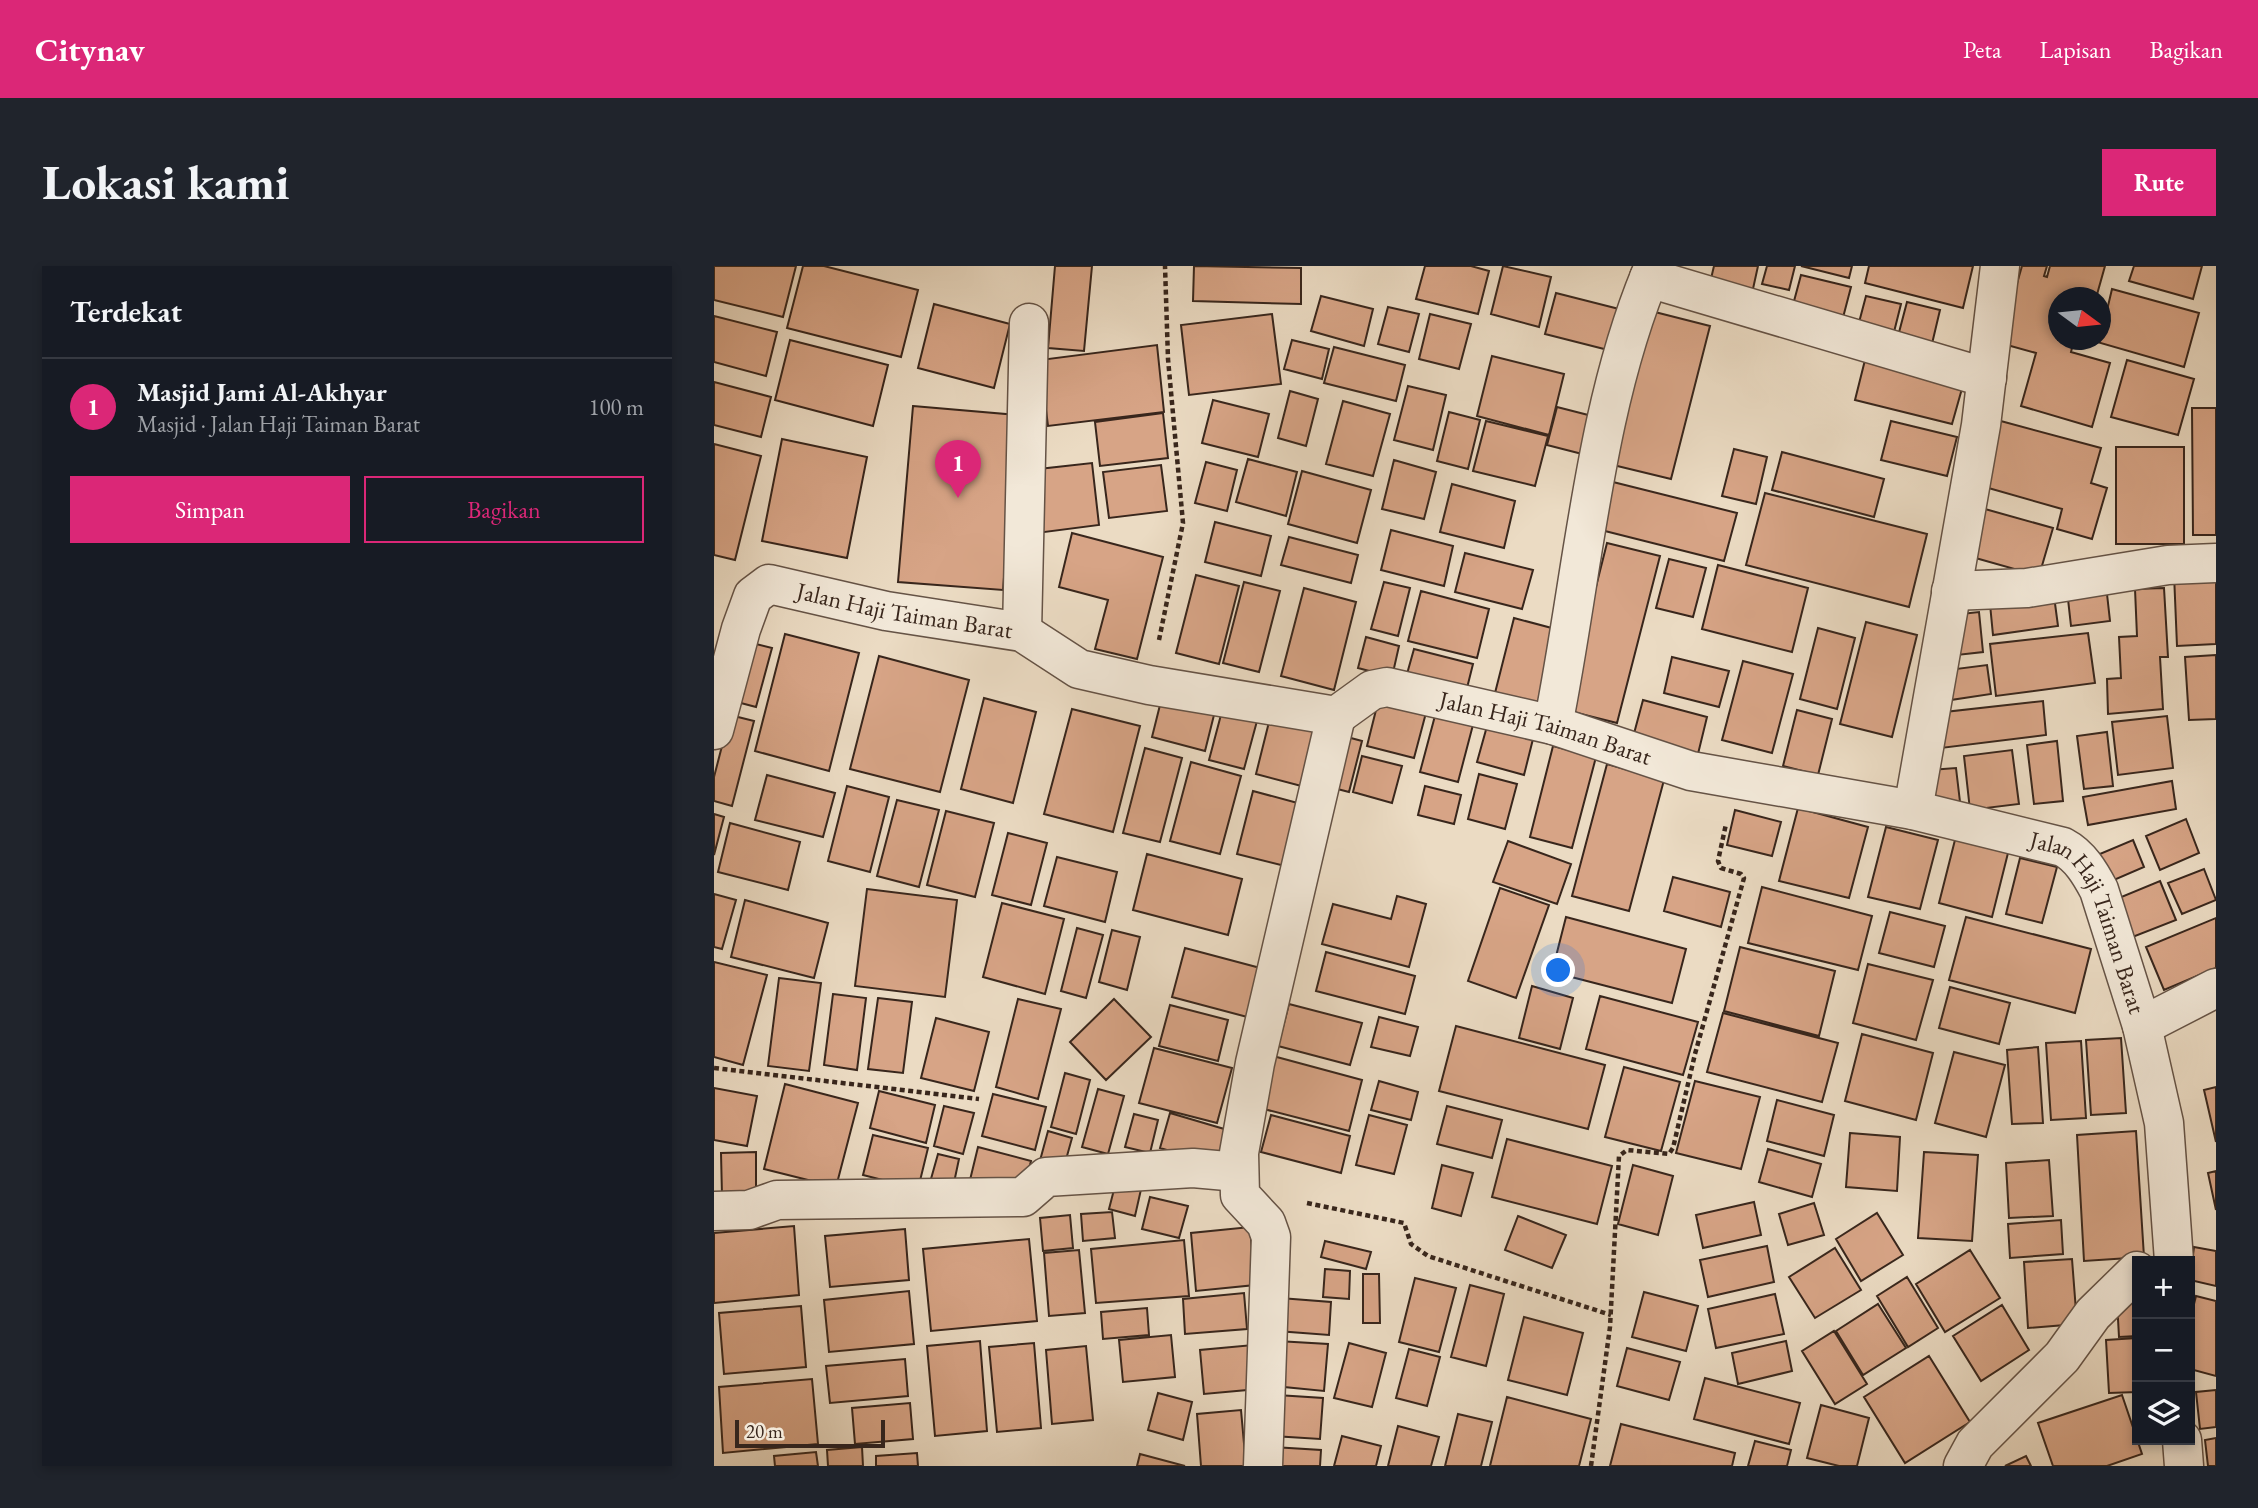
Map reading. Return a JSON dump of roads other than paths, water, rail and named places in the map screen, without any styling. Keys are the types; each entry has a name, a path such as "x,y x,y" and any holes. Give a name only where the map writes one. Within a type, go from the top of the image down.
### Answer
{"street":[{"path":"1913,810 1987,378 2000,266"},
{"path":"1553,725 1608,420 1637,304 1652,272 1987,378"},
{"path":"1023,632 1029,323"},
{"path":"1951,591 2027,588 2090,580 2168,565 2216,563"},
{"name":"Jalan Haji Taiman Barat","path":"715,722 753,596 769,584 886,611 1023,632 1079,669 1149,685 1336,716 1372,690 1387,687 1553,725 1691,771 1913,810 2037,838 2073,852 2090,873 2099,890 2142,1026 2164,1123 2165,1253"},
{"path":"1264,1466 1271,1237 1269,1227 1240,1195 1238,1179 1270,991 1336,716"},
{"path":"2142,1026 2216,988"},
{"path":"714,1211 749,1210 777,1200 1023,1197 1046,1177 1193,1168 1238,1179"},
{"path":"1963,1466 1975,1444 2062,1357 2093,1314 2132,1276"},
{"path":"2182,1445 2184,1466"}],"place":[{"name":"Masjid Jami Al-Akhyar","path":"958,498"}]}
